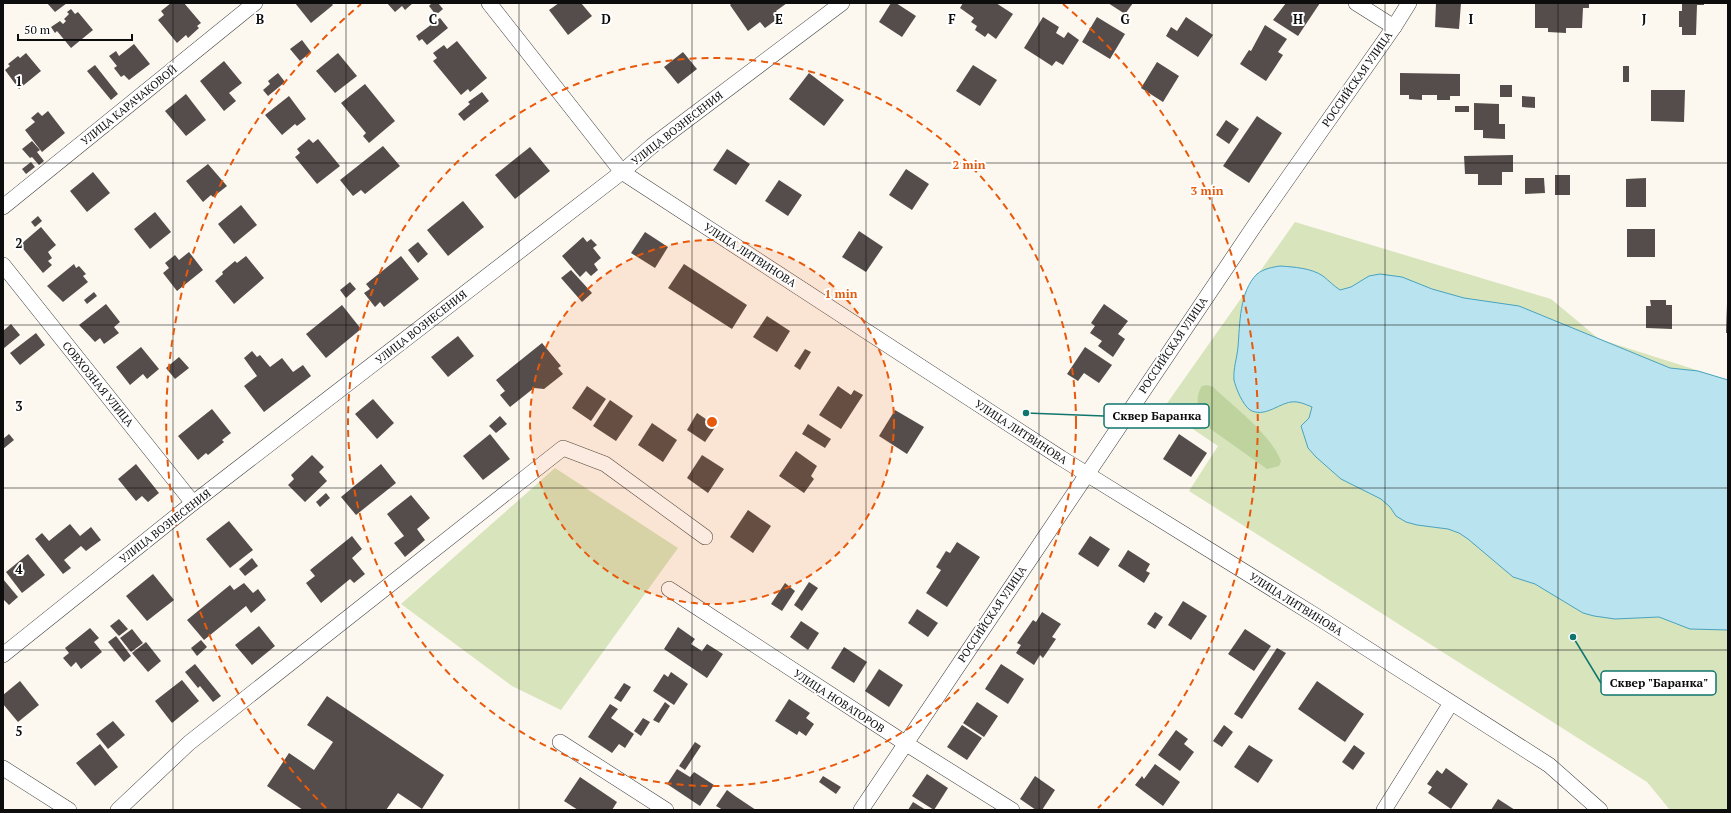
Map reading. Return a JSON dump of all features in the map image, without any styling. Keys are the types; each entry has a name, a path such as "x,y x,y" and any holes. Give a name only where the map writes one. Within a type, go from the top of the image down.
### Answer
{"street":[{"name":"УЛИЦА КАРАЧАКОВОЙ","path":"3,207 255,3"},
{"name":"УЛИЦА ЛИТВИНОВА","path":"489,3 622,172 1086,474 1316,616 1550,766 1600,810"},
{"name":"УЛИЦА ВОЗНЕСЕНИЯ","path":"3,655 193,503 622,172 652,146 842,3"},
{"path":"1356,3 1394,27"},
{"name":"РОССИЙСКАЯ УЛИЦА","path":"861,810 904,743 1254,225 1394,27 1409,3"},
{"name":"СОВХОЗНАЯ УЛИЦА","path":"3,264 193,503"},
{"path":"118,810 190,743 563,448 605,464 705,537"},
{"name":"УЛИЦА НОВАТОРОВ","path":"669,589 904,743 1012,810"},
{"path":"1384,810 1451,703"},
{"path":"560,742 666,810"},
{"path":"3,768 69,810"}],"green space":[{"path":"1295,222 1551,299 1599,339 1728,380 1728,810 1670,810 1647,782 1189,491 1218,446 1163,409"},
{"path":"1207,385 1213,387 1260,430 1275,450 1281,461 1279,466 1267,469 1205,425 1200,416 1198,395 1202,386"},
{"path":"555,468 678,548 561,710 512,686 401,604"}],"water":[{"path":"1280,266 1302,268 1318,273 1340,290 1351,287 1369,276 1380,274 1402,277 1432,289 1464,298 1519,306 1670,368 1698,371 1728,380 1728,630 1690,629 1659,617 1615,619 1583,613 1535,584 1513,577 1459,533 1448,529 1406,522 1396,516 1390,507 1381,499 1341,479 1308,448 1301,426 1309,418 1312,407 1302,403 1291,402 1266,412 1255,412 1247,408 1236,388 1234,380 1240,319 1244,299 1251,281 1259,272"}],"building":[{"path":"47,3 67,3 55,12"},
{"path":"171,3 184,3 201,23 197,26 199,28 188,38 186,35 177,43 158,20 164,15 161,11"},
{"path":"295,3 331,3 333,5 311,23"},
{"path":"387,3 413,3 405,10 402,6 395,12"},
{"path":"432,3 438,3 443,9 436,15 429,6"},
{"path":"559,3 581,3 592,16 568,35 549,10"},
{"path":"732,3 787,3 776,11 780,17 765,28 760,22 748,31 730,5"},
{"path":"891,3 896,3 916,16 902,37 879,22"},
{"path":"963,3 996,3 1013,14 996,39 988,33 985,37 975,30 977,26 971,22 974,18 960,8"},
{"path":"1108,3 1133,3 1125,14"},
{"path":"1286,3 1320,3 1298,36 1273,20"},
{"path":"1436,3 1461,3 1459,29 1435,27"},
{"path":"1535,3 1589,3 1589,8 1583,8 1582,28 1566,28 1566,33 1548,32 1548,28 1535,28"},
{"path":"1682,3 1704,3 1704,5 1697,5 1696,35 1682,35 1682,27 1679,27 1679,11 1682,11"},
{"path":"71,9 75,14 78,12 93,30 71,48 57,31 55,33 51,27 60,21 63,24 66,21 64,19 69,14 67,12"},
{"path":"1043,17 1059,27 1056,33 1064,38 1068,32 1079,40 1063,65 1056,61 1052,66 1024,48"},
{"path":"1097,17 1125,34 1110,59 1082,42"},
{"path":"1186,17 1213,35 1198,57 1166,36 1171,27 1177,31"},
{"path":"440,18 448,28 427,45 422,39 419,41 416,36"},
{"path":"1265,25 1287,39 1278,52 1283,55 1266,81 1240,64 1249,50 1251,51"},
{"path":"302,40 311,52 300,61 290,49"},
{"path":"457,41 487,78 470,92 468,89 461,95 433,61 437,58 433,53 444,45 447,49"},
{"path":"134,44 150,64 129,80 124,75 121,77 114,68 117,66 109,56 116,51 119,56"},
{"path":"683,52 697,69 678,84 664,67"},
{"path":"26,53 41,71 19,89 5,70 10,66 8,64 18,56 20,58"},
{"path":"338,53 357,76 335,93 316,71"},
{"path":"224,61 242,83 229,93 236,101 224,111 200,81"},
{"path":"1157,62 1179,76 1163,102 1141,88"},
{"path":"95,65 118,94 111,100 87,71"},
{"path":"973,65 997,80 980,106 956,91"},
{"path":"1623,66 1629,66 1629,82 1623,82"},
{"path":"278,73 285,82 268,96 263,90 270,84 268,81"},
{"path":"809,73 844,100 824,126 789,99"},
{"path":"1400,73 1460,74 1460,96 1450,96 1450,100 1437,100 1437,95 1422,95 1422,100 1409,99 1409,95 1400,95"},
{"path":"365,84 395,121 369,143 363,136 366,133 341,103"},
{"path":"1500,85 1512,85 1512,97 1500,97"},
{"path":"1651,90 1685,90 1684,122 1651,121"},
{"path":"482,92 489,101 464,121 458,114 470,104 468,102"},
{"path":"186,94 206,120 186,136 165,111"},
{"path":"289,96 306,119 297,126 295,124 282,135 265,115"},
{"path":"1522,96 1535,97 1535,108 1522,107"},
{"path":"1474,103 1499,104 1499,124 1505,124 1505,139 1483,138 1483,130 1474,130"},
{"path":"1455,106 1469,106 1469,112 1455,112"},
{"path":"48,111 65,133 42,152 25,130 35,122 31,118 38,112 42,116"},
{"path":"1257,116 1282,133 1249,183 1223,166"},
{"path":"1226,120 1239,129 1229,144 1216,135"},
{"path":"309,139 313,143 318,139 340,166 317,184 295,157 300,153 297,149"},
{"path":"32,141 40,150 37,152 44,161 39,165 22,149"},
{"path":"383,146 400,166 365,194 361,190 353,196 340,180"},
{"path":"530,147 550,171 515,199 495,175"},
{"path":"727,149 750,164 736,185 713,170"},
{"path":"1513,155 1513,172 1502,172 1502,185 1478,185 1478,174 1465,174 1464,156"},
{"path":"31,162 35,167 26,174 22,169"},
{"path":"208,164 227,186 213,197 211,195 203,202 186,181"},
{"path":"906,169 929,184 912,210 889,195"},
{"path":"93,172 110,193 87,212 70,191"},
{"path":"1555,175 1570,175 1570,195 1555,195"},
{"path":"1525,178 1544,178 1545,193 1525,194"},
{"path":"1646,178 1646,207 1626,207 1626,179"},
{"path":"779,180 802,195 788,216 765,201"},
{"path":"463,201 484,227 448,256 427,230"},
{"path":"241,205 257,225 234,244 218,224"},
{"path":"155,212 171,232 150,249 134,229"},
{"path":"38,216 42,221 35,227 31,222"},
{"path":"41,227 56,245 48,252 52,258 48,261 52,265 43,273 20,245"},
{"path":"1627,229 1655,229 1655,257 1627,257"},
{"path":"859,231 883,247 866,272 842,257"},
{"path":"645,232 668,247 655,268 631,253"},
{"path":"583,237 587,242 591,239 597,245 593,248 601,258 594,264 598,270 591,276 586,271 580,277 562,256"},
{"path":"418,242 428,254 418,263 408,250"},
{"path":"189,252 203,270 177,291 163,273 169,268 165,263 175,255 179,260"},
{"path":"246,256 264,278 234,304 215,281 223,274 222,272 235,261 237,263"},
{"path":"401,256 419,279 384,307 380,302 375,307 364,293 370,289 366,284"},
{"path":"74,264 76,268 79,266 86,274 83,276 88,282 63,302 47,286"},
{"path":"684,264 747,305 732,329 668,288"},
{"path":"571,270 592,293 582,302 561,278"},
{"path":"350,282 356,289 346,298 340,290"},
{"path":"94,292 97,296 87,304 84,300"},
{"path":"1650,300 1666,300 1666,305 1672,305 1672,329 1646,328 1646,306 1651,306"},
{"path":"106,304 120,322 114,327 119,333 104,344 100,338 95,342 79,325"},
{"path":"1104,304 1128,321 1118,334 1125,339 1113,357 1098,346 1102,341 1090,333 1095,326 1091,323"},
{"path":"1727,304 1728,333 1726,333"},
{"path":"342,305 361,329 326,358 306,334"},
{"path":"767,316 790,331 777,352 753,337"},
{"path":"11,324 20,335 3,349 3,331"},
{"path":"36,333 45,345 20,365 10,353"},
{"path":"458,336 474,356 448,377 431,357"},
{"path":"542,343 561,366 558,368 563,374 544,389 534,388 510,407 500,395 505,391 496,380"},
{"path":"141,347 159,369 147,379 143,374 130,385 116,367"},
{"path":"1085,347 1112,365 1099,383 1084,373 1078,381 1067,374"},
{"path":"805,349 811,352 800,370 794,366"},
{"path":"252,351 257,357 260,355 270,367 282,358 293,372 303,365 311,376 264,412 244,386 257,376 244,358"},
{"path":"179,357 189,368 175,379 166,368"},
{"path":"587,386 606,399 591,421 572,408"},
{"path":"838,386 851,395 854,390 863,395 841,429 819,415"},
{"path":"373,399 394,423 377,439 355,414"},
{"path":"610,400 633,416 616,441 593,426"},
{"path":"212,409 231,433 222,440 224,442 208,455 206,453 198,460 178,436"},
{"path":"895,410 924,427 907,454 879,436"},
{"path":"697,413 716,426 705,442 687,430"},
{"path":"500,416 507,424 496,433 489,426"},
{"path":"652,423 677,440 663,462 638,445"},
{"path":"808,424 831,439 825,448 802,434"},
{"path":"9,434 14,440 3,449 3,439"},
{"path":"490,434 510,459 483,480 463,456"},
{"path":"1179,434 1207,453 1191,477 1163,459"},
{"path":"796,451 817,466 811,476 814,479 804,493 779,476"},
{"path":"312,455 324,467 319,472 327,481 305,502 288,485 294,479 291,475"},
{"path":"702,455 724,469 708,493 687,478"},
{"path":"136,464 159,493 148,502 142,496 136,501 118,479"},
{"path":"381,464 396,483 356,515 341,497"},
{"path":"326,493 330,498 320,507 316,502"},
{"path":"411,495 430,518 417,529 425,540 405,557 394,543 404,536 387,514"},
{"path":"748,510 771,526 753,553 730,537"},
{"path":"229,521 253,550 230,568 206,539"},
{"path":"70,524 80,536 91,527 101,540 86,551 81,546 64,560 71,568 63,574 35,539 42,533 49,541"},
{"path":"352,536 362,549 352,558 365,574 354,583 350,579 321,603 306,583 315,576 310,570"},
{"path":"1090,536 1110,549 1098,567 1078,554"},
{"path":"957,542 980,557 947,607 926,593 941,570 936,567 946,551 950,553"},
{"path":"1128,550 1150,564 1146,571 1150,573 1144,583 1118,566"},
{"path":"28,554 45,575 22,593 6,572"},
{"path":"252,558 258,566 245,576 239,569"},
{"path":"153,574 174,600 147,621 126,596"},
{"path":"3,579 18,597 9,605 3,599"},
{"path":"809,582 818,588 802,611 794,605"},
{"path":"244,583 253,593 258,589 266,600 251,613 246,606 204,640 187,620 230,585 234,590"},
{"path":"785,583 795,591 782,611 771,604"},
{"path":"1183,601 1207,616 1191,640 1168,625"},
{"path":"917,609 938,623 928,637 908,623"},
{"path":"1042,612 1061,624 1052,637 1056,639 1043,658 1040,655 1034,665 1016,653 1021,645 1017,643 1033,620 1036,622"},
{"path":"1155,612 1163,617 1155,629 1147,624"},
{"path":"119,619 128,629 119,636 110,626"},
{"path":"801,621 819,633 808,650 790,637"},
{"path":"259,626 275,646 252,665 235,645"},
{"path":"678,627 695,639 691,644 702,651 707,644 723,654 707,678 664,649"},
{"path":"90,628 99,638 94,642 102,652 81,669 76,662 71,667 63,658 69,653 65,648"},
{"path":"132,629 143,643 131,652 120,638"},
{"path":"1245,629 1271,646 1254,671 1228,654"},
{"path":"116,636 131,656 124,662 108,642"},
{"path":"201,640 207,647 197,656 191,648"},
{"path":"146,642 161,661 148,672 132,653"},
{"path":"844,647 867,662 854,683 831,668"},
{"path":"1277,648 1286,653 1242,719 1234,714"},
{"path":"195,664 221,696 213,702 200,686 198,688 185,672"},
{"path":"1001,664 1024,679 1008,704 985,689"},
{"path":"879,669 903,685 889,707 865,691"},
{"path":"671,672 688,684 674,705 653,691 664,674 668,677"},
{"path":"182,680 199,701 172,723 155,701"},
{"path":"20,681 39,705 18,722 3,704 3,695"},
{"path":"1317,681 1364,714 1345,742 1298,709"},
{"path":"624,683 631,687 621,702 614,698"},
{"path":"327,696 444,775 422,809 398,793 386,810 303,810 267,786 289,753 314,770 333,742 307,725"},
{"path":"789,699 810,713 806,718 814,724 806,736 799,731 797,735 775,721"},
{"path":"665,702 670,706 659,723 653,720"},
{"path":"977,702 998,716 984,737 963,723"},
{"path":"610,704 618,709 611,718 634,734 625,748 619,744 612,753 588,737"},
{"path":"643,718 650,722 641,736 634,731"},
{"path":"113,721 125,735 108,749 96,734"},
{"path":"962,725 982,738 967,760 947,747"},
{"path":"1224,725 1233,732 1222,747 1213,741"},
{"path":"1176,730 1188,739 1184,744 1194,752 1180,771 1158,755"},
{"path":"695,742 701,746 685,770 679,766"},
{"path":"100,744 118,767 95,786 76,763"},
{"path":"1249,745 1273,760 1258,783 1234,767"},
{"path":"1354,745 1365,753 1353,770 1342,762"},
{"path":"1155,764 1180,782 1163,806 1135,785 1142,776 1144,779"},
{"path":"1446,768 1468,784 1451,809 1428,793 1432,787 1427,784 1437,770 1442,774"},
{"path":"677,769 690,777 694,772 714,785 700,806 667,784"},
{"path":"927,774 948,788 934,810 912,796"},
{"path":"823,776 841,787 836,794 819,782"},
{"path":"1035,776 1055,790 1042,810 1036,810 1020,799"},
{"path":"580,777 617,802 612,810 578,810 564,801"},
{"path":"727,790 756,810 723,810 716,806"},
{"path":"1498,799 1515,810 1491,810"},
{"path":"913,802 926,810 908,810"}],"place":[{"name":"Сквер Баранка","path":"1026,413"},
{"name":"Сквер \"Баранка\"","path":"1573,637"}]}
